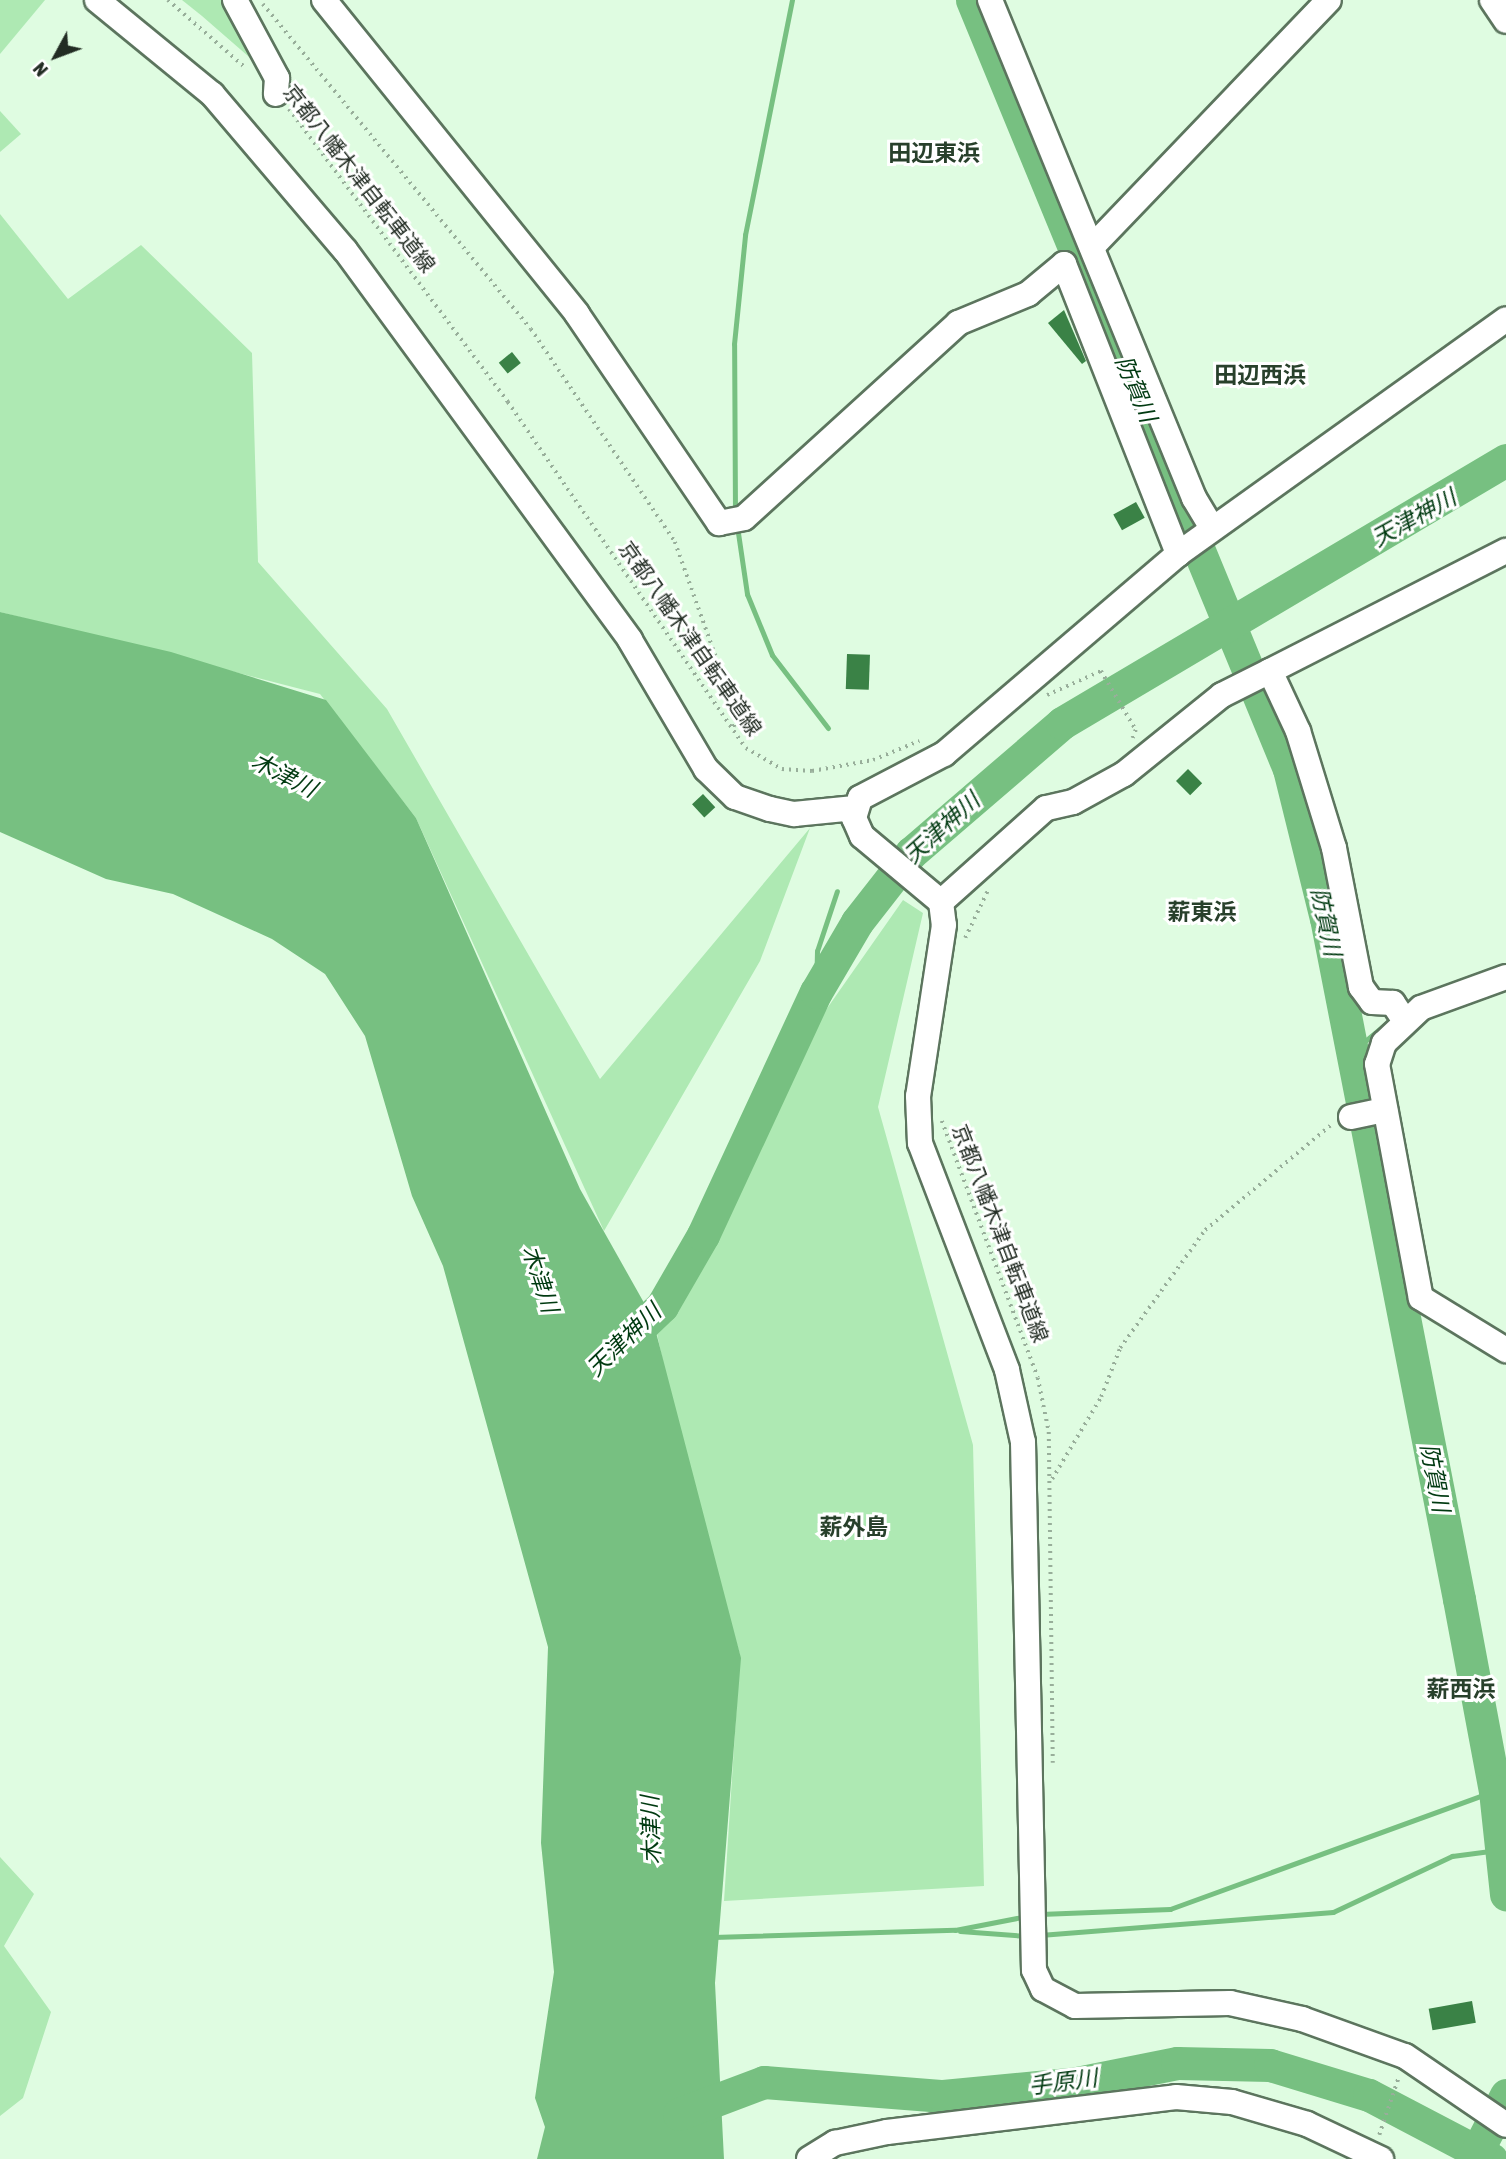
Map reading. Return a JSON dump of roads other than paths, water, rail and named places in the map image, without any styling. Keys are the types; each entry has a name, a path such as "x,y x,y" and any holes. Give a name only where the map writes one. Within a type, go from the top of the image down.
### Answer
{"street":[{"path":"97,0 212,94 345,250 630,640 706,769 735,797 769,809 794,814 855,808 872,789 944,754 1178,554 1506,319"},
{"path":"235,0 277,78 276,94"},
{"path":"324,0 577,314 719,523 744,518 958,323 1028,294 1064,264 1178,554"},
{"path":"990,0 1212,528"},
{"path":"1092,247 1329,0"},
{"path":"1492,0 1506,21"},
{"path":"941,901 1046,808 1073,802 1124,774 1222,695 1506,551"},
{"path":"1270,671 1298,731 1334,848 1361,987 1372,1002 1393,1003 1405,1021"},
{"path":"855,808 856,829 899,870 941,901 944,926 920,1074 919,1132 937,1198 1007,1370 1023,1442 1034,1970 1043,1989 1075,2006 1230,2003 1302,2019 1405,2056 1506,2125"},
{"path":"1506,977 1421,1008 1384,1043 1377,1064 1381,1111 1421,1298 1506,1350"},
{"path":"1351,1117 1381,1111"},
{"path":"808,2159 835,2143 887,2132 1176,2097 1232,2102 1307,2124 1377,2157"}],"water":[{"name":"木津川","path":"0,612 171,652 326,700 416,818 580,1189 652,1317 741,1658 715,1983 724,2159 537,2159 545,2127 535,2098 554,1972 541,1843 548,1647 443,1266 412,1196 365,1036 325,974 272,939 173,894 106,879 0,832"}],"waterway":[{"path":"735,513 734,344 745,235 792,0"},
{"name":"防賀川","path":"972,0 1289,769 1326,918 1459,1599 1495,1791 1506,1894"},
{"name":"天津神川","path":"620,1346 662,1306 703,1235 816,992 857,922 911,853 1062,723 1506,460"},
{"path":"737,526 747,594 772,655 828,728"},
{"path":"816,992 817,951 837,891"},
{"path":"1352,1052 1395,1016"},
{"path":"1040,1914 1170,1909 1495,1791"},
{"path":"1040,1935 1333,1912 1452,1856 1506,1849"},
{"path":"713,1937 955,1930 1027,1916"},
{"path":"960,1931 1027,1936"},
{"name":"手原川","path":"679,2114 764,2082 943,2096 1077,2083 1177,2063 1270,2065 1369,2095 1491,2159"},
{"name":"防賀川","path":"1473,2159 1506,2095"}],"district":[{"name":"田辺東浜","path":"934,153"},
{"name":"田辺西浜","path":"1260,375"},
{"name":"薪東浜","path":"1202,912"},
{"name":"薪外島","path":"854,1527"},
{"name":"薪西浜","path":"1461,1689"}]}
